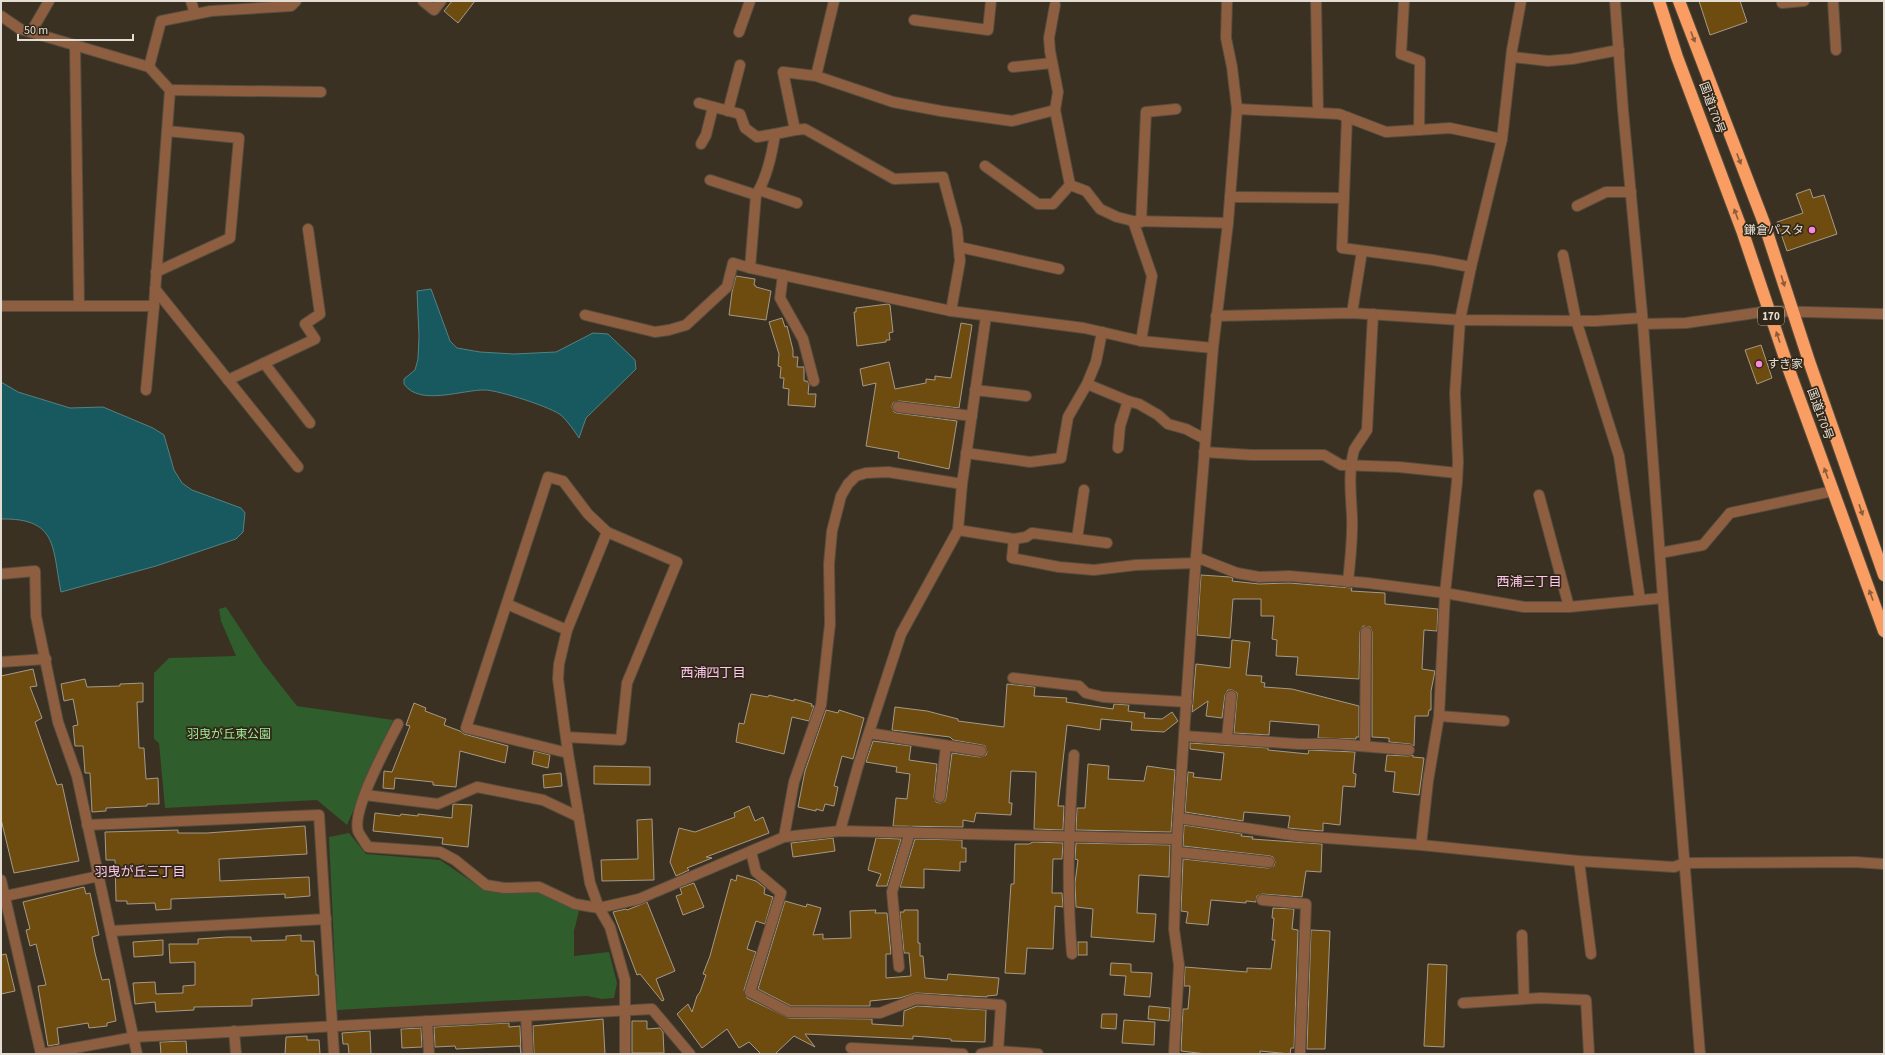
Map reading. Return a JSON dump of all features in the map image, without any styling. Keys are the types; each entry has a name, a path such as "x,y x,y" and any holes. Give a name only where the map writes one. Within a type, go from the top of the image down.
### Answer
{"highway":[{"name":"国道170号","path":"1659,1 1884,631"},
{"name":"国道170号","path":"1679,1 1764,223 1811,369 1884,575"}],"street":[{"path":"31,32 49,1"},
{"path":"192,1 195,14"},
{"path":"149,67 161,22 211,11 291,6 296,1"},
{"path":"423,1 434,10 441,1"},
{"path":"739,32 750,1"},
{"path":"816,76 834,1"},
{"path":"914,20 988,30 991,1"},
{"path":"1174,1054 1179,965 1174,929 1177,839 1205,439 1216,316 1228,223 1237,109 1232,67 1226,38 1227,1"},
{"path":"1316,1 1318,113"},
{"path":"1404,1 1401,54 1420,61 1419,130"},
{"path":"1421,845 1428,781 1439,716 1445,593 1457,473 1455,393 1460,320 1502,138 1512,57 1522,1"},
{"path":"1615,1 1686,863 1700,1054"},
{"path":"1782,1 1782,3 1804,1"},
{"path":"1833,1 1836,50"},
{"path":"1055,5 1049,38 1052,64 1058,92 1055,110 1070,185"},
{"path":"1,16 20,29 149,67 170,90 154,306 146,390"},
{"path":"75,46 78,305"},
{"path":"1512,57 1548,61 1572,59 1618,50"},
{"path":"1013,67 1052,64"},
{"path":"728,111 740,66"},
{"path":"795,130 783,72 816,76 893,102 941,111 1004,120 1012,121 1055,110"},
{"path":"170,90 321,92"},
{"path":"699,103 740,114 745,128 757,137 805,128 894,179 943,177 957,229 960,260 951,311"},
{"path":"701,144 706,135 713,107"},
{"path":"1141,341 1152,276 1137,222 1146,112 1176,109"},
{"path":"1237,109 1339,114 1386,132 1450,128 1502,138"},
{"path":"1347,117 1342,248 1471,267"},
{"path":"156,272 230,238 239,138 167,131"},
{"path":"750,268 758,193 772,155 775,134"},
{"path":"985,166 1038,204 1053,204 1070,185"},
{"path":"710,180 797,203"},
{"path":"1070,185 1086,191 1100,209 1117,217 1137,222 1228,223"},
{"path":"1578,206 1606,192 1631,192"},
{"path":"1230,197 1344,198"},
{"path":"228,380 315,339 305,324 320,314 308,229"},
{"path":"959,247 1058,269"},
{"path":"1352,313 1362,251"},
{"path":"1563,255 1576,320 1619,456 1640,600"},
{"path":"585,315 655,332 686,325 728,287 733,263 750,268 951,311 1084,328 1141,341 1213,348"},
{"path":"783,275 780,298 803,339 814,381"},
{"path":"155,289 298,467"},
{"path":"1,306 154,306"},
{"path":"1216,316 1352,313 1460,320 1642,320 1686,324 1769,311 1884,314"},
{"path":"1348,582 1352,518 1351,465 1355,448 1362,441 1367,430 1373,314"},
{"path":"840,831 900,634 958,530 966,453 986,316"},
{"path":"966,453 1030,462 1061,458 1068,417 1087,384 1096,362 1102,332"},
{"path":"264,363 310,423"},
{"path":"1087,384 1139,404 1158,415 1168,424 1186,430 1205,439"},
{"path":"976,390 1026,396"},
{"path":"1118,448 1120,426 1128,401"},
{"path":"898,407 972,416"},
{"path":"1204,452 1252,455 1324,454 1341,465 1399,467 1457,473"},
{"path":"784,837 794,782 821,705 830,624 830,558 832,531 841,496 856,476 866,473 888,472 962,484"},
{"path":"566,737 621,740 627,683 677,562 607,532 588,514 563,481 548,477 466,728 568,753"},
{"path":"1077,539 1084,490"},
{"path":"1660,553 1703,545 1730,513 1833,491"},
{"path":"1539,495 1568,607"},
{"path":"958,530 1014,539 1026,537 1032,532 1107,543"},
{"path":"607,532 567,630 559,664 558,679 568,753 590,883 599,908 610,927 625,980 625,1054"},
{"path":"1014,539 1012,558 1059,567 1094,570 1196,560 1237,573 1259,577 1289,576 1348,582 1445,593 1524,607 1568,607 1663,598"},
{"path":"1,574 35,571 36,616 58,722 77,776 135,1037 137,1054"},
{"path":"507,604 567,630"},
{"path":"1365,746 1366,632"},
{"path":"1,662 46,660"},
{"path":"1013,678 1079,686 1086,693 1103,697 1187,702"},
{"path":"1227,739 1231,696"},
{"path":"1439,716 1504,721"},
{"path":"398,724 365,795 357,817 358,832 368,847 440,852 455,860 486,885 504,888 539,887 575,904 599,908 640,899 784,837 840,831 1177,839"},
{"path":"869,732 981,752"},
{"path":"1184,736 1299,744 1335,744 1409,750"},
{"path":"940,797 946,746"},
{"path":"1072,954 1068,914 1068,837 1074,755"},
{"path":"365,795 438,804 477,788 543,800 579,817"},
{"path":"88,825 319,815 334,1054"},
{"path":"1179,818 1298,836 1421,845 1579,862 1674,867 1686,863 1855,862 1884,864"},
{"path":"900,967 892,892 910,832"},
{"path":"751,852 756,872 781,893 750,992 789,1012 880,1012 916,999 1001,1005 998,1051"},
{"path":"1177,852 1269,862"},
{"path":"1579,862 1591,954"},
{"path":"2,897 99,876"},
{"path":"1,880 2,897 42,1054 135,1037 652,1009 690,1054"},
{"path":"1262,900 1306,904 1300,1054"},
{"path":"111,932 326,919"},
{"path":"1522,935 1524,999"},
{"path":"1463,1003 1541,998 1586,1000 1589,1054"},
{"path":"526,1016 528,1054"},
{"path":"427,1021 429,1054"},
{"path":"234,1031 236,1054"},
{"path":"851,1048 964,1054"},
{"path":"981,1054 998,1051 1038,1054"}],"green space":[{"name":"羽曳が丘東公園","path":"226,607 263,663 297,706 393,720 347,825 317,800 165,808 159,743 154,739 154,673 169,658 236,656 221,621 219,609"},
{"path":"349,833 366,854 440,860 483,889 506,893 538,891 579,911 574,931 574,956 609,952 617,983 614,998 602,999 587,996 337,1010 329,837"}],"water":[{"path":"431,289 450,341 457,348 480,352 514,354 556,352 593,333 608,334 635,360 636,369 586,418 579,438 562,416 556,412 526,400 502,393 477,390 431,396 411,391 404,384 404,379 415,370 418,359 419,336 417,291"},
{"path":"1,382 18,392 70,408 103,407 153,428 164,435 174,470 182,483 192,490 241,508 245,513 243,532 236,539 156,566 61,592 53,549 49,538 43,530 33,524 20,520 1,519"}],"building":[{"path":"452,1 475,1 458,23 444,11"},
{"path":"1699,1 1740,1 1747,22 1710,35"},
{"path":"1810,189 1813,198 1824,195 1837,234 1787,251 1777,222 1803,213 1796,194"},
{"path":"736,276 755,279 754,285 756,287 771,291 766,320 729,315"},
{"path":"890,305 893,332 889,333 890,340 886,340 886,342 857,346 854,312 856,312 856,308"},
{"path":"782,318 785,327 787,326 793,350 793,357 798,357 797,367 804,367 804,381 807,381 809,384 808,394 816,394 815,407 788,405 789,389 783,388 784,378 780,378 781,367 778,366 779,354 769,322"},
{"path":"961,323 972,325 959,408 899,401 893,403 892,407 894,412 897,413 957,421 949,469 898,458 899,452 866,446 876,383 863,386 860,369 889,362 895,389 926,383 926,379 935,380 935,376 951,378"},
{"path":"1761,345 1772,378 1757,384 1745,350"},
{"path":"1201,575 1230,577 1233,578 1232,581 1259,584 1289,583 1352,588 1351,591 1385,593 1385,604 1438,609 1437,631 1424,630 1422,669 1435,671 1431,691 1431,710 1429,710 1428,716 1415,716 1414,746 1410,744 1389,742 1389,738 1372,737 1372,632 1370,627 1363,626 1360,632 1359,679 1296,675 1298,657 1276,656 1277,640 1272,639 1274,616 1261,616 1261,599 1233,599 1230,638 1197,635"},
{"path":"1232,640 1250,642 1246,675 1262,676 1261,682 1265,683 1264,687 1292,689 1359,706 1359,737 1356,737 1356,739 1318,738 1319,725 1270,721 1269,735 1234,733 1237,693 1232,690 1228,690 1225,695 1222,718 1206,716 1208,701 1192,712 1196,664 1230,668"},
{"path":"33,669 37,686 30,687 42,718 35,722 57,785 62,784 79,861 14,873 1,819 1,676"},
{"path":"85,679 87,687 120,686 120,684 143,683 143,702 137,702 139,748 144,748 146,779 158,778 159,804 106,808 106,811 92,812 90,773 85,773 83,746 75,746 73,726 78,725 73,699 64,701 61,684"},
{"path":"1007,684 1035,687 1034,696 1067,698 1066,702 1113,709 1114,704 1129,705 1128,711 1145,713 1144,718 1162,719 1172,712 1178,721 1164,732 1131,730 1132,722 1101,719 1100,730 1067,725 1058,806 1064,806 1063,830 1034,829 1036,772 1011,771 1009,803 1012,803 1011,815 976,813 974,822 963,820 963,827 893,826 896,798 907,799 910,774 896,772 897,767 866,762 873,741 911,746 909,760 937,764 934,797 936,802 940,803 945,801 946,798 952,753 980,757 986,755 987,752 985,746 953,740 950,737 892,730 895,707 927,711 958,719 958,721 1004,727"},
{"path":"751,694 768,697 769,695 794,701 794,699 812,704 811,706 814,706 809,721 792,717 784,754 736,742 739,723 744,724"},
{"path":"414,703 426,708 425,711 446,719 444,725 464,734 508,746 505,763 460,751 456,787 433,785 433,782 395,778 394,789 383,788 384,771 392,772 410,726 406,725"},
{"path":"826,710 838,713 839,710 864,718 853,759 842,756 834,786 838,787 834,806 825,804 823,811 816,809 816,811 798,807 805,771"},
{"path":"1190,743 1268,748 1268,750 1308,754 1309,750 1355,752 1353,773 1356,774 1355,787 1343,786 1340,825 1323,823 1323,831 1288,828 1290,816 1244,812 1243,821 1185,812 1188,772 1194,773 1193,777 1221,780 1224,753 1190,749"},
{"path":"534,751 550,755 548,768 532,764"},
{"path":"1387,755 1413,755 1413,757 1424,758 1419,795 1393,792 1395,772 1385,771"},
{"path":"1088,764 1109,766 1108,779 1144,781 1147,766 1175,770 1171,832 1076,830 1077,808 1085,808"},
{"path":"594,766 650,767 650,785 594,784"},
{"path":"561,773 562,786 544,788 543,775"},
{"path":"453,804 472,805 468,847 442,844 443,838 373,831 375,813 400,816 401,814 418,816 418,814 452,818"},
{"path":"749,806 755,821 763,817 769,833 706,857 712,858 687,868 689,870 676,876 670,862 679,828 695,832 735,817 734,813"},
{"path":"652,819 654,880 602,881 601,860 638,859 637,820"},
{"path":"1184,825 1242,834 1241,836 1253,837 1252,839 1322,844 1321,872 1306,871 1302,897 1262,894 1257,896 1256,902 1246,901 1246,903 1211,900 1208,925 1186,923 1188,912 1181,911 1183,859 1268,868 1274,866 1275,862 1273,857 1270,856 1183,846"},
{"path":"305,826 307,854 219,859 220,881 309,877 310,896 285,898 285,894 171,899 171,909 156,910 155,903 127,904 127,901 116,901 115,860 106,860 105,832 178,830 178,833 207,833"},
{"path":"833,838 835,851 793,857 791,843"},
{"path":"876,838 901,839 887,886 876,886 881,874 868,870"},
{"path":"915,839 962,840 962,848 966,848 966,862 960,862 960,871 924,869 924,888 900,887"},
{"path":"1033,842 1063,843 1062,859 1053,859 1052,893 1062,893 1063,907 1055,906 1053,949 1027,948 1025,974 1005,973 1011,884 1014,884 1015,844 1029,844"},
{"path":"1076,843 1170,845 1169,877 1139,875 1137,913 1156,914 1154,942 1091,937 1093,909 1076,907 1075,883 1078,860 1075,859"},
{"path":"737,875 756,881 765,888 764,894 773,897 765,924 756,921 747,949 756,952 744,990 747,998 789,1018 872,1019 872,1024 903,1026 904,1011 917,1006 986,1010 985,1042 951,1041 951,1039 913,1036 913,1039 805,1034 815,1047 794,1036 775,1054 761,1054 749,1042 739,1048 727,1029 702,1048 677,1014 688,1004 692,1012 706,975 703,974 710,956 731,879 736,881"},
{"path":"694,883 704,907 683,915 676,896 682,894 680,888"},
{"path":"84,887 86,894 90,893 99,935 92,937 95,953 102,980 109,979 116,1021 107,1023 107,1026 89,1028 88,1023 57,1028 59,1044 48,1046 38,986 46,985 36,944 30,946 26,930 30,929 23,902"},
{"path":"785,901 806,907 807,904 821,908 813,935 823,934 823,939 851,938 850,911 876,910 875,913 887,913 891,954 886,954 886,978 911,976 909,953 904,953 900,912 904,912 904,910 918,910 918,943 920,943 920,956 923,956 925,978 947,980 948,974 999,978 997,995 987,997 916,993 900,998 870,1001 870,1006 791,1006 758,989"},
{"path":"647,902 675,971 656,979 664,1000 662,1001 640,974 637,975 613,912 627,910"},
{"path":"1273,908 1294,909 1292,929 1298,930 1294,1048 1291,1048 1290,1054 1260,1051 1260,1054 1206,1054 1181,1051 1183,1009 1188,1009 1190,986 1184,986 1185,967 1247,972 1247,968 1271,969 1275,940 1272,940 1274,918 1272,918"},
{"path":"1311,930 1330,931 1325,1049 1307,1049"},
{"path":"301,935 301,941 314,941 319,995 252,999 252,1006 194,1007 194,1010 156,1012 155,1002 135,1004 133,983 155,982 156,994 183,993 183,986 195,985 195,962 170,963 169,944 198,944 198,939 227,937 251,937 251,941 286,940 286,936"},
{"path":"163,940 163,955 134,957 133,942"},
{"path":"1078,942 1087,942 1087,955 1078,955"},
{"path":"6,954 15,991 1,994 1,955"},
{"path":"1111,963 1131,964 1131,972 1152,973 1150,997 1124,995 1126,976 1110,975"},
{"path":"1428,964 1447,965 1444,1047 1424,1046"},
{"path":"1149,1006 1170,1008 1169,1021 1148,1019"},
{"path":"1102,1014 1117,1014 1116,1029 1101,1028"},
{"path":"603,1019 605,1054 534,1054 533,1026"},
{"path":"1124,1020 1155,1022 1154,1045 1122,1043"},
{"path":"632,1021 647,1021 647,1029 660,1028 663,1032 664,1053 632,1053"},
{"path":"509,1023 509,1027 520,1026 521,1054 520,1046 456,1049 455,1046 435,1047 434,1027"},
{"path":"421,1028 422,1047 402,1048 401,1029"},
{"path":"370,1031 371,1054 349,1054 348,1044 343,1044 342,1033"},
{"path":"307,1036 307,1040 319,1040 320,1054 285,1054 286,1037"},
{"path":"186,1041 187,1054 161,1054 160,1042"}],"place":[{"name":"鎌倉パスタ","path":"1812,230"},
{"name":"すき家","path":"1759,364"}],"district":[{"name":"西浦三丁目","path":"1529,582"},
{"name":"西浦四丁目","path":"713,673"},
{"name":"羽曳が丘三丁目","path":"140,872"}]}
